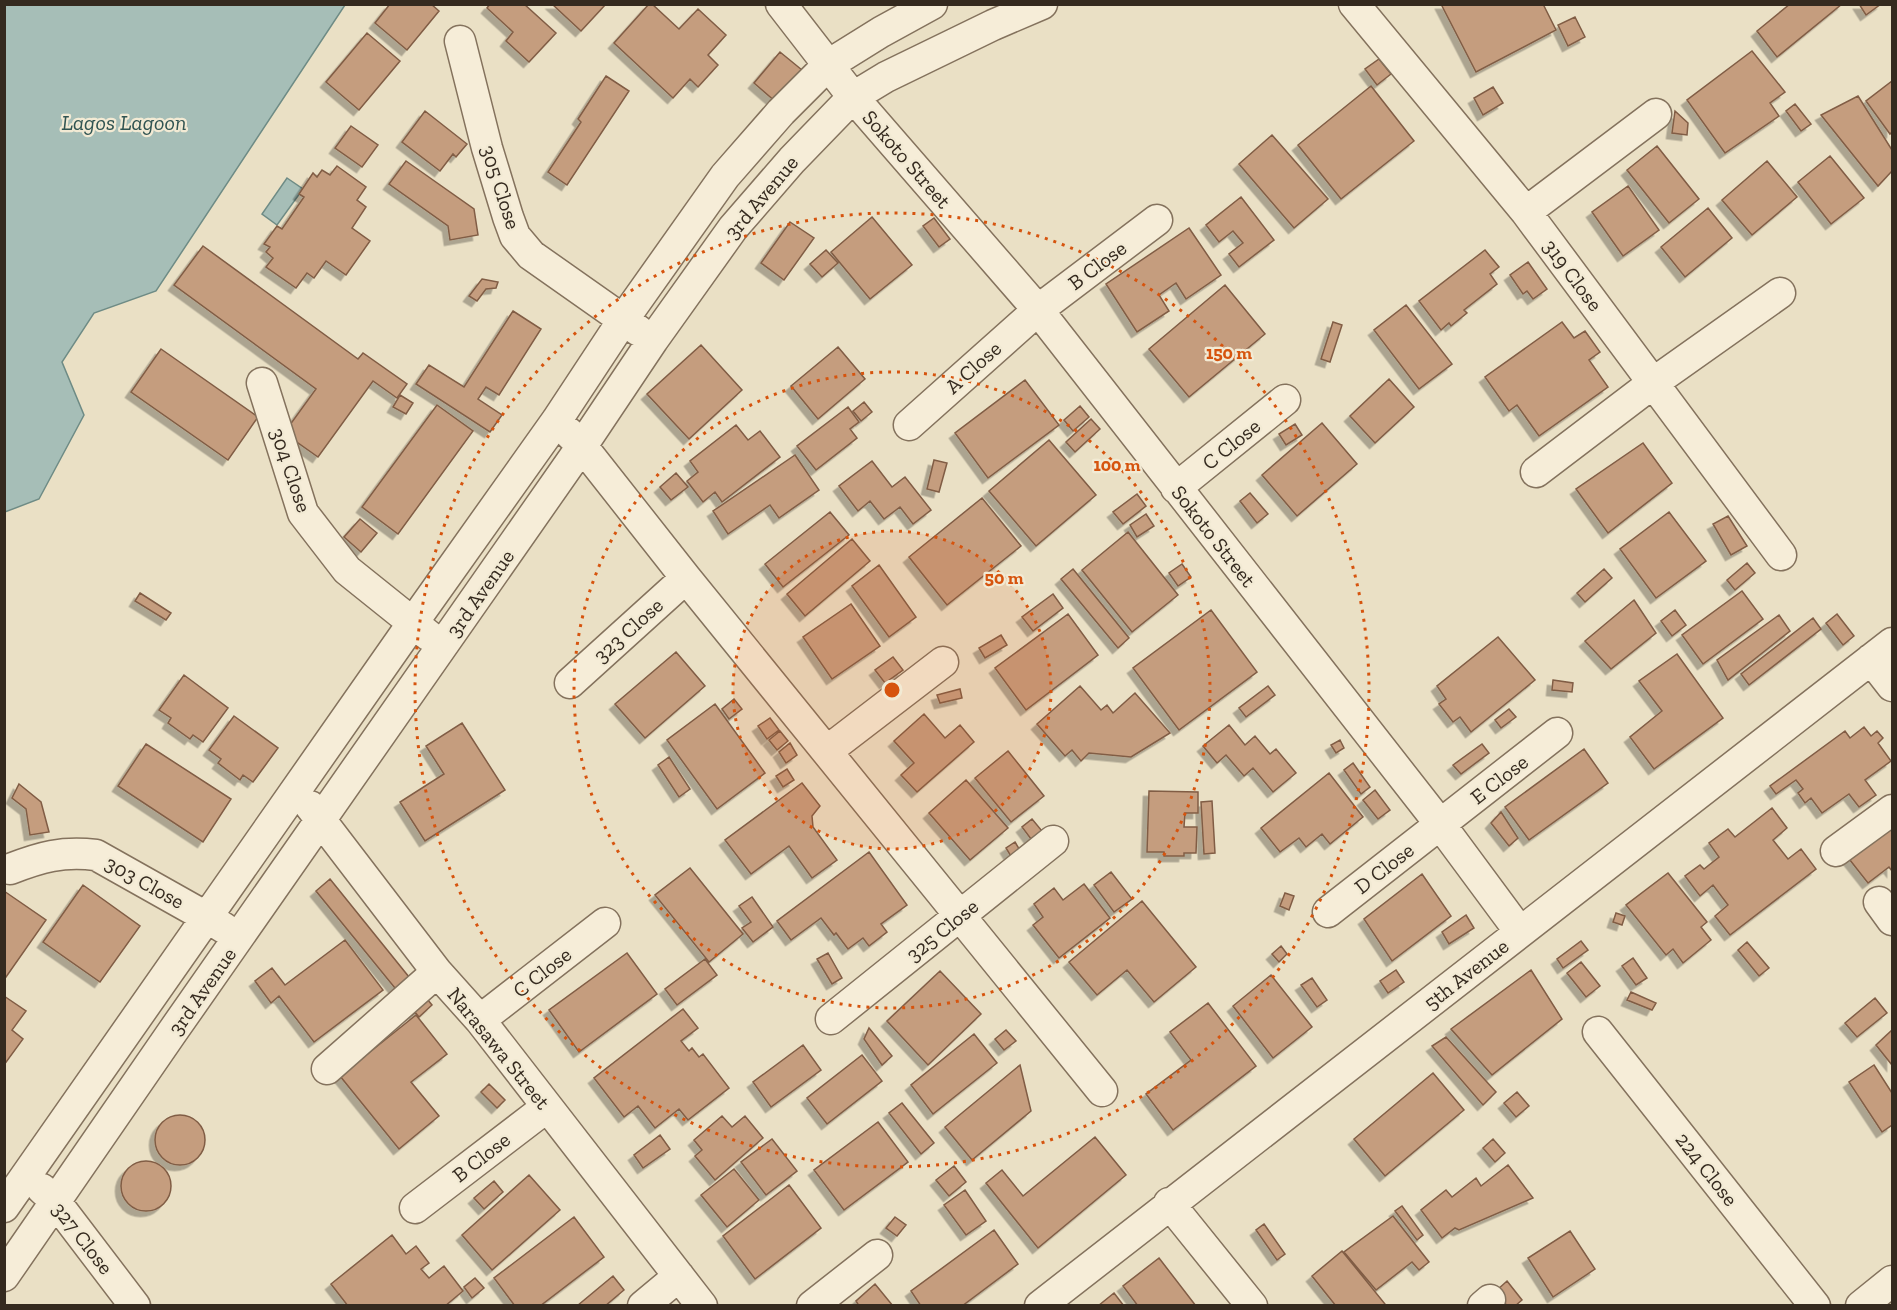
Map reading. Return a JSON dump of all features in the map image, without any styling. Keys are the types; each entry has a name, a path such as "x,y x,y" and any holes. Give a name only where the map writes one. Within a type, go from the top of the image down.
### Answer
{"street":[{"name":"Sokoto Street","path":"781,4 853,97 1038,310 1440,824 1520,932"},
{"name":"3rd Avenue","path":"4,1208 557,420 623,320 725,176 828,65 932,4"},
{"name":"3rd Avenue","path":"4,1276 444,646 653,340 734,228 792,160 853,97 886,77 1042,4"},
{"name":"319 Close","path":"1354,4 1526,212 1781,555"},
{"name":"305 Close","path":"460,41 491,159 516,236 531,255 653,340"},
{"path":"1526,212 1656,114"},
{"name":"B Close","path":"1038,310 1156,220"},
{"path":"1536,472 1653,383 1780,293"},
{"name":"A Close","path":"909,425 1038,310"},
{"name":"304 Close","path":"262,383 303,513 347,570 412,624 444,646"},
{"name":"C Close","path":"1176,488 1286,400"},
{"path":"557,420 582,446 686,578 1102,1090"},
{"name":"323 Close","path":"570,683 686,578"},
{"path":"1882,651 1893,686"},
{"name":"5th Avenue","path":"1040,1305 1882,651"},
{"path":"827,751 943,662"},
{"name":"E Close","path":"1440,824 1557,733"},
{"name":"Narasawa Street","path":"297,789 437,972 480,1020 702,1305"},
{"path":"1836,851 1893,810"},
{"name":"D Close","path":"1328,912 1440,824"},
{"name":"325 Close","path":"831,1019 1053,840"},
{"name":"303 Close","path":"10,869 40,857 76,853 96,855 239,938"},
{"name":"C Close","path":"480,1020 604,923"},
{"path":"327,1069 437,972"},
{"name":"224 Close","path":"1598,1032 1815,1305"},
{"name":"B Close","path":"415,1208 547,1107"},
{"name":"327 Close","path":"28,1173 55,1202 135,1305"},
{"path":"1169,1203 1252,1305"},
{"path":"4,1216 33,1236"},
{"path":"812,1305 877,1256"},
{"path":"643,1305 679,1276"},
{"path":"1862,1305 1893,1281"}],"water":[{"name":"Lagos Lagoon","path":"5,4 345,5 156,291 94,313 62,362 84,415 39,499 5,512"},
{"path":"287,178 303,189 277,225 262,214"}],"building":[{"path":"390,4 431,4 439,11 407,50 375,23"},
{"path":"490,4 524,4 556,33 529,62 506,41 513,32 487,8"},
{"path":"552,4 606,4 581,31"},
{"path":"649,4 652,4 679,29 698,9 726,35 708,55 718,65 698,87 690,79 673,98 614,43"},
{"path":"1441,4 1543,4 1556,30 1476,72"},
{"path":"1790,4 1842,4 1777,57 1757,31"},
{"path":"1859,4 1881,4 1866,15"},
{"path":"1575,17 1585,37 1568,46 1558,25"},
{"path":"367,33 400,61 359,110 326,82"},
{"path":"1752,51 1785,92 1770,103 1779,116 1725,153 1687,100"},
{"path":"780,52 802,70 776,102 754,83"},
{"path":"1379,59 1391,74 1377,85 1365,69"},
{"path":"606,76 629,91 567,185 548,172 581,122 578,119"},
{"path":"1892,81 1892,132 1890,134 1866,101"},
{"path":"1371,86 1414,141 1341,199 1298,145"},
{"path":"1493,87 1503,103 1483,115 1474,98"},
{"path":"1858,96 1892,150 1892,171 1878,186 1821,115"},
{"path":"1795,104 1811,124 1801,131 1786,111"},
{"path":"425,111 467,144 456,157 453,154 440,171 402,142"},
{"path":"1675,111 1688,123 1687,135 1672,133"},
{"path":"351,126 378,145 362,167 335,148"},
{"path":"1272,135 1328,199 1294,228 1239,164"},
{"path":"1657,146 1699,199 1669,223 1627,170"},
{"path":"1830,156 1864,198 1831,224 1798,182"},
{"path":"406,161 474,209 478,235 450,240 448,226 389,184"},
{"path":"1767,161 1797,197 1752,235 1722,200"},
{"path":"337,166 366,187 357,200 366,207 352,228 370,241 346,275 326,261 314,278 307,273 296,288 266,267 273,258 266,252 270,247 264,244 277,226 282,229 304,197 299,194 313,173 317,177 322,170 330,175"},
{"path":"1628,186 1659,230 1623,256 1592,212"},
{"path":"1241,197 1274,240 1239,267 1229,254 1243,243 1233,231 1219,242 1206,225"},
{"path":"1708,208 1732,238 1685,277 1661,247"},
{"path":"872,217 912,265 870,299 831,252"},
{"path":"934,218 950,239 939,247 923,226"},
{"path":"790,222 814,238 784,280 761,263"},
{"path":"1189,228 1221,275 1186,299 1176,283 1159,295 1169,311 1137,332 1106,284"},
{"path":"203,246 358,359 363,353 407,384 397,398 373,381 318,457 284,433 316,389 174,285"},
{"path":"826,250 838,263 822,277 810,264"},
{"path":"1485,250 1499,267 1490,274 1497,284 1464,310 1467,313 1451,326 1449,323 1441,330 1419,301"},
{"path":"1528,262 1547,289 1533,299 1527,291 1523,294 1510,275"},
{"path":"482,279 498,282 496,288 486,289 477,301 469,296"},
{"path":"1225,285 1265,334 1189,397 1149,349"},
{"path":"1406,305 1452,364 1419,389 1374,330"},
{"path":"513,311 541,329 499,395 486,387 478,399 502,415 490,432 416,384 429,365 464,387"},
{"path":"1333,322 1342,325 1330,362 1321,359"},
{"path":"1562,322 1574,338 1585,331 1600,352 1589,360 1608,387 1539,436 1517,405 1509,411 1485,377"},
{"path":"701,345 742,390 689,439 647,394"},
{"path":"838,347 865,379 818,419 791,386"},
{"path":"161,349 258,417 228,460 131,392"},
{"path":"1389,379 1414,407 1375,443 1350,416"},
{"path":"1025,380 1059,425 988,478 955,433"},
{"path":"400,395 413,403 406,414 393,407"},
{"path":"864,402 872,412 861,421 853,411"},
{"path":"437,405 473,431 398,534 362,507"},
{"path":"1080,406 1089,417 1073,431 1064,420"},
{"path":"848,407 859,422 850,429 857,438 816,470 797,446"},
{"path":"1091,419 1100,429 1075,452 1066,442"},
{"path":"1322,423 1357,464 1297,516 1262,475"},
{"path":"1295,424 1302,435 1286,445 1279,434"},
{"path":"736,425 748,440 760,431 780,457 722,502 715,492 703,502 687,481 698,472 690,461"},
{"path":"1049,440 1096,495 1036,546 989,491"},
{"path":"1643,443 1672,483 1608,533 1576,489"},
{"path":"795,455 819,490 779,518 770,505 728,534 713,511"},
{"path":"934,460 947,463 939,492 927,489"},
{"path":"872,461 892,487 905,477 931,510 913,524 900,507 884,519 870,501 858,511 839,486"},
{"path":"676,473 688,487 671,500 660,487"},
{"path":"1250,493 1268,514 1257,523 1240,501"},
{"path":"1137,494 1146,506 1123,524 1113,512"},
{"path":"982,498 1021,546 947,605 909,557"},
{"path":"830,512 849,535 783,587 765,564"},
{"path":"1669,512 1706,561 1656,598 1620,549"},
{"path":"1146,514 1154,526 1137,537 1130,525"},
{"path":"1728,516 1747,546 1731,555 1713,524"},
{"path":"360,519 377,533 361,552 344,537"},
{"path":"1128,532 1178,595 1132,632 1082,570"},
{"path":"852,539 870,561 805,616 787,594"},
{"path":"1747,563 1755,573 1735,590 1727,580"},
{"path":"1182,564 1191,577 1178,586 1169,573"},
{"path":"879,565 916,617 889,637 852,586"},
{"path":"1073,569 1129,638 1118,648 1061,579"},
{"path":"1604,569 1612,578 1585,602 1577,593"},
{"path":"1742,591 1763,619 1703,664 1682,635"},
{"path":"140,593 171,613 166,620 135,601"},
{"path":"1053,594 1063,608 1033,631 1022,617"},
{"path":"1634,600 1656,633 1611,669 1585,641"},
{"path":"851,604 880,646 832,679 803,637"},
{"path":"1211,610 1257,672 1179,730 1133,668"},
{"path":"1675,610 1686,625 1672,636 1661,621"},
{"path":"1068,614 1098,655 1026,710 995,668"},
{"path":"1837,614 1854,636 1843,645 1826,623"},
{"path":"1779,615 1790,631 1728,680 1717,660"},
{"path":"1813,618 1821,629 1749,685 1741,674"},
{"path":"1001,635 1007,645 985,658 979,648"},
{"path":"1498,637 1535,680 1471,732 1460,717 1453,722 1439,704 1446,699 1437,686"},
{"path":"676,652 705,686 645,738 615,704"},
{"path":"1677,654 1723,718 1654,769 1630,737 1662,711 1639,681"},
{"path":"893,657 903,670 885,683 875,670"},
{"path":"184,675 228,708 203,742 193,735 190,739 168,723 171,718 159,710"},
{"path":"1553,680 1573,683 1572,692 1552,690"},
{"path":"1080,686 1101,710 1107,705 1113,713 1135,693 1170,733 1131,757 1089,753 1081,761 1072,750 1065,756 1037,724"},
{"path":"1268,686 1275,695 1246,717 1239,708"},
{"path":"960,689 962,698 940,703 937,695"},
{"path":"734,699 742,709 729,719 722,709"},
{"path":"715,704 765,773 717,809 667,740"},
{"path":"1509,709 1516,717 1501,728 1495,720"},
{"path":"924,714 945,738 960,725 974,742 917,792 901,775 914,763 894,741"},
{"path":"234,716 278,748 253,782 243,775 240,780 218,763 221,759 209,750"},
{"path":"770,718 779,730 767,739 758,726"},
{"path":"462,723 505,790 425,841 400,802 444,774 426,746"},
{"path":"1229,725 1245,745 1255,736 1270,754 1276,749 1296,773 1273,792 1253,768 1244,776 1226,755 1217,763 1203,746"},
{"path":"1864,727 1871,736 1877,731 1883,738 1878,743 1891,761 1865,780 1876,795 1859,807 1849,794 1822,813 1811,798 1805,803 1798,793 1803,789 1796,780 1776,794 1770,786 1845,731 1850,738"},
{"path":"780,731 788,741 777,750 769,740"},
{"path":"1340,740 1344,748 1336,753 1331,745"},
{"path":"790,743 797,755 786,763 779,752"},
{"path":"146,744 231,799 203,842 118,786"},
{"path":"1482,744 1489,753 1461,774 1453,765"},
{"path":"1584,749 1608,783 1529,840 1505,807"},
{"path":"1008,751 1044,796 1011,822 975,778"},
{"path":"669,757 690,789 679,797 658,765"},
{"path":"1353,763 1370,787 1361,794 1344,770"},
{"path":"787,769 794,780 783,787 776,776"},
{"path":"1329,773 1363,817 1330,844 1322,834 1306,847 1299,838 1280,852 1261,828"},
{"path":"966,780 1008,828 970,860 929,813"},
{"path":"802,783 820,806 812,816 813,827 837,860 812,878 789,846 751,874 725,840"},
{"path":"19,784 41,802 49,832 30,835 26,809 12,798"},
{"path":"1375,790 1390,810 1378,819 1363,800"},
{"path":"1149,791 1198,792 1198,813 1185,813 1184,827 1197,827 1196,853 1184,853 1184,856 1164,856 1164,852 1147,852"},
{"path":"1212,801 1215,853 1204,854 1201,802"},
{"path":"1772,808 1787,828 1773,840 1788,859 1801,849 1816,869 1730,935 1715,916 1728,905 1713,885 1700,896 1685,876 1700,865 1704,869 1719,857 1709,843 1728,829 1735,837"},
{"path":"1501,812 1518,838 1509,846 1491,823"},
{"path":"1892,817 1892,871 1889,867 1868,883 1846,855"},
{"path":"1032,819 1042,831 1031,839 1022,827"},
{"path":"1015,842 1021,852 1012,858 1006,848"},
{"path":"869,852 907,905 881,924 887,932 869,946 863,938 848,949 821,918 791,940 777,921"},
{"path":"690,868 743,934 709,962 655,895"},
{"path":"1111,872 1132,899 1114,912 1094,885"},
{"path":"1668,873 1707,922 1701,927 1711,940 1683,963 1673,949 1666,955 1626,905"},
{"path":"1422,874 1451,916 1392,961 1364,919"},
{"path":"330,879 413,982 399,993 316,891"},
{"path":"1084,884 1110,918 1059,958 1033,925 1043,917 1034,904 1054,888 1063,900"},
{"path":"83,885 140,926 100,982 43,942"},
{"path":"4,891 46,920 6,977 4,976"},
{"path":"1285,893 1294,896 1289,910 1280,906"},
{"path":"752,897 773,927 753,942 742,928 751,922 739,906"},
{"path":"1142,901 1196,967 1154,1002 1127,970 1097,995 1069,962"},
{"path":"1616,913 1625,916 1622,925 1613,922"},
{"path":"1466,915 1474,928 1449,944 1442,932"},
{"path":"345,940 383,990 314,1042 279,996 271,1003 255,981 272,968 285,985"},
{"path":"1581,941 1588,950 1563,968 1557,959"},
{"path":"1747,942 1769,968 1759,976 1738,950"},
{"path":"1281,946 1287,954 1279,962 1272,954"},
{"path":"627,953 657,994 579,1052 549,1010"},
{"path":"828,953 842,978 832,984 817,959"},
{"path":"1633,958 1647,978 1636,985 1622,966"},
{"path":"705,959 717,975 677,1005 665,989"},
{"path":"1581,962 1600,986 1586,997 1567,973"},
{"path":"1396,970 1404,982 1388,993 1380,981"},
{"path":"1531,970 1562,1019 1492,1075 1451,1029"},
{"path":"940,971 981,1014 928,1065 887,1021"},
{"path":"1271,975 1312,1027 1273,1058 1233,1006"},
{"path":"1312,978 1327,1000 1317,1007 1301,985"},
{"path":"1631,992 1656,1003 1652,1010 1627,1000"},
{"path":"423,994 432,1005 419,1017 415,1012 412,1015 406,1009"},
{"path":"4,996 26,1011 12,1030 23,1039 4,1065"},
{"path":"1875,998 1887,1013 1857,1037 1845,1023"},
{"path":"1208,1003 1256,1066 1173,1130 1146,1094 1191,1060 1170,1032"},
{"path":"683,1009 698,1028 681,1041 689,1051 692,1048 699,1057 703,1054 729,1088 688,1120 679,1109 655,1128 638,1106 624,1117 594,1078"},
{"path":"416,1015 447,1054 411,1082 439,1116 399,1149 340,1076"},
{"path":"869,1028 892,1056 882,1065 864,1039"},
{"path":"1006,1030 1016,1041 1004,1050 995,1039"},
{"path":"1892,1030 1892,1065 1876,1045"},
{"path":"974,1034 997,1063 933,1114 911,1085"},
{"path":"1446,1037 1496,1092 1483,1105 1432,1046"},
{"path":"803,1045 821,1070 771,1107 753,1082"},
{"path":"862,1055 882,1081 827,1124 807,1098"},
{"path":"1020,1065 1031,1111 972,1160 945,1127"},
{"path":"1874,1065 1892,1093 1892,1125 1882,1132 1849,1082"},
{"path":"1433,1073 1464,1110 1385,1176 1354,1139"},
{"path":"489,1084 505,1100 497,1108 481,1092"},
{"path":"1517,1092 1529,1106 1516,1117 1504,1103"},
{"path":"902,1103 934,1143 921,1154 889,1113"},
{"path":"175,1115 185,1115 198,1122 205,1135 205,1145 198,1158 185,1165 175,1165 166,1161 159,1154 155,1145 155,1135 159,1126 166,1119"},
{"path":"722,1116 732,1127 745,1116 763,1138 715,1180 695,1156 702,1150 694,1140"},
{"path":"878,1122 908,1162 844,1210 814,1170"},
{"path":"660,1135 670,1149 643,1168 634,1155"},
{"path":"1095,1137 1126,1175 1038,1248 986,1183 1002,1170 1023,1196"},
{"path":"772,1139 797,1171 766,1195 741,1162"},
{"path":"1493,1139 1505,1153 1495,1162 1483,1148"},
{"path":"141,1161 151,1161 164,1168 171,1181 171,1191 164,1204 151,1211 141,1211 132,1207 125,1200 121,1191 121,1181 125,1172 132,1165"},
{"path":"1508,1165 1533,1198 1459,1230 1455,1228 1442,1238 1421,1210 1446,1190 1452,1197 1476,1178 1481,1186"},
{"path":"954,1166 966,1182 949,1196 936,1180"},
{"path":"734,1169 759,1200 727,1227 701,1195"},
{"path":"529,1175 560,1210 492,1270 462,1235"},
{"path":"494,1181 503,1192 484,1209 474,1198"},
{"path":"789,1185 821,1228 755,1279 723,1236"},
{"path":"965,1190 986,1221 966,1235 944,1205"},
{"path":"1402,1206 1423,1235 1417,1240 1395,1211"},
{"path":"1393,1216 1429,1262 1419,1270 1412,1262 1376,1290 1344,1252"},
{"path":"574,1217 604,1257 540,1306 515,1306 494,1278"},
{"path":"895,1217 906,1225 897,1236 886,1228"},
{"path":"1264,1224 1285,1254 1277,1260 1256,1230"},
{"path":"994,1230 1018,1264 962,1306 921,1306 911,1291"},
{"path":"1570,1231 1595,1269 1553,1297 1528,1258"},
{"path":"392,1235 406,1254 416,1246 429,1263 421,1269 429,1278 444,1266 463,1291 445,1306 348,1306 331,1284"},
{"path":"1342,1251 1385,1304 1382,1306 1336,1306 1312,1276"},
{"path":"1159,1258 1196,1306 1138,1306 1123,1286"},
{"path":"613,1276 624,1290 605,1306 577,1306"},
{"path":"475,1278 484,1288 472,1298 464,1287"},
{"path":"1507,1281 1522,1300 1515,1306 1507,1306 1496,1291"},
{"path":"875,1284 893,1306 859,1306 856,1301"},
{"path":"1114,1293 1124,1306 1098,1306"}]}
